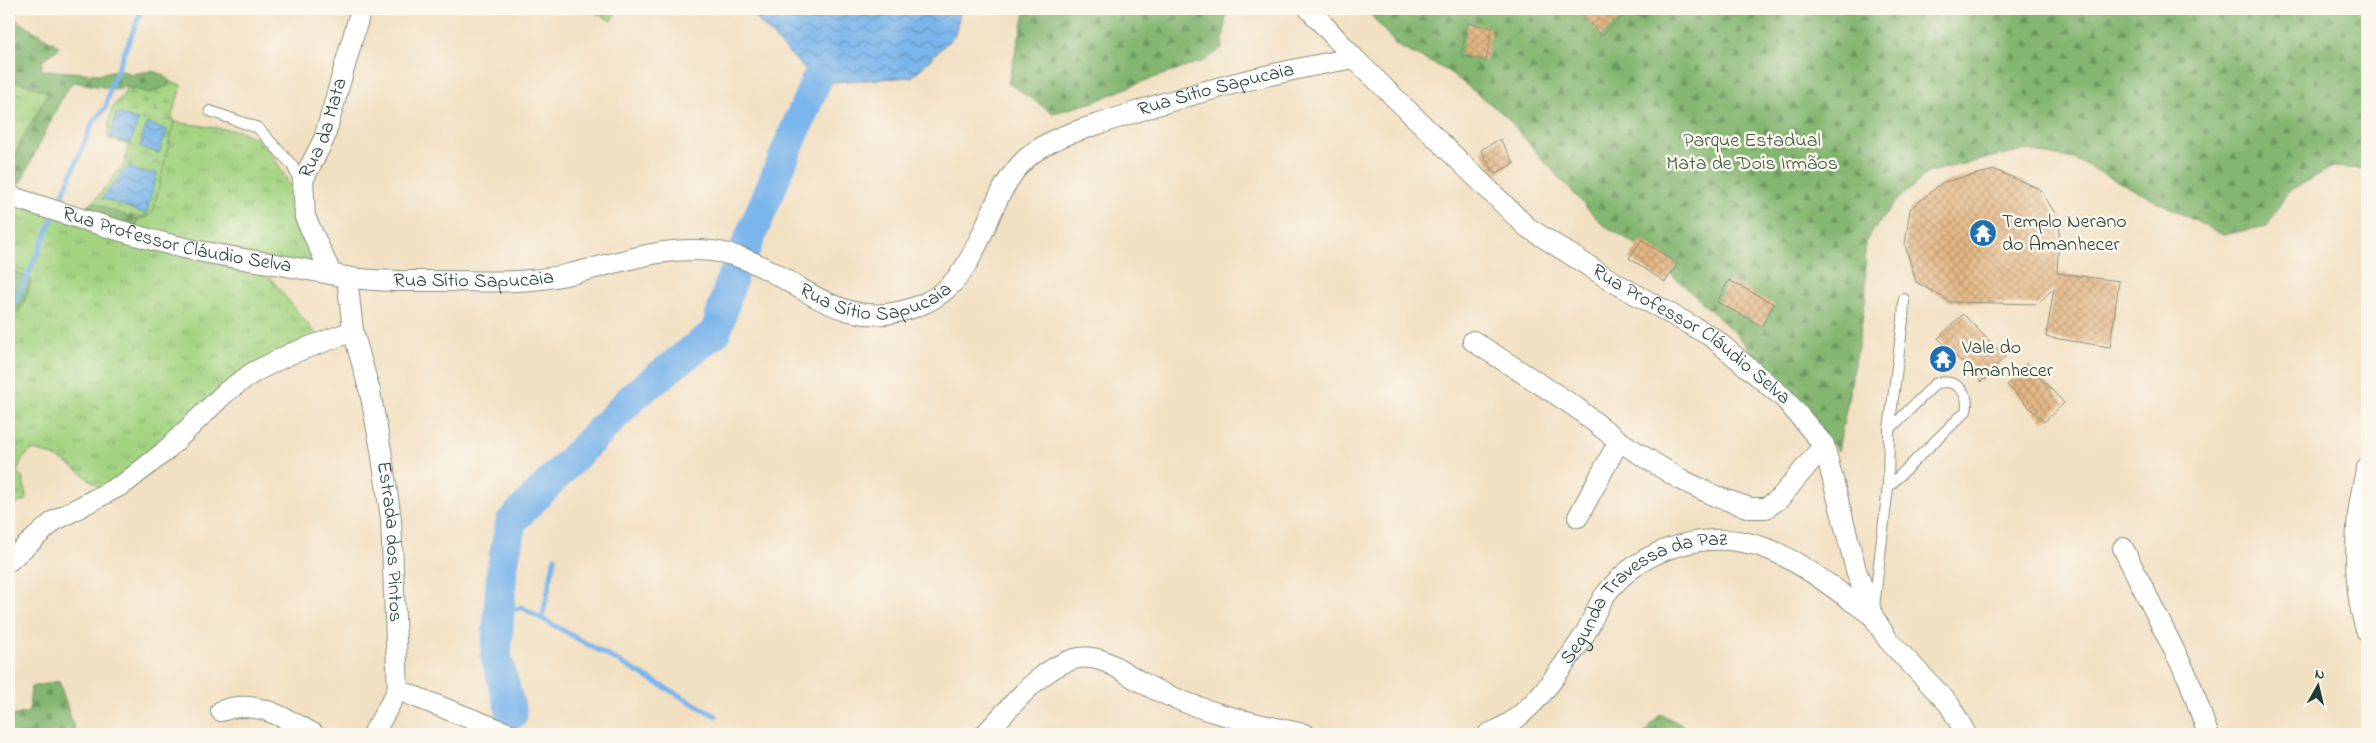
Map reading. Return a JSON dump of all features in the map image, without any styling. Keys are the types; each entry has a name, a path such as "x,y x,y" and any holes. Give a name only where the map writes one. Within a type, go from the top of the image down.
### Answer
{"street":[{"name":"Rua da Mata","path":"339,275 305,217 303,180 324,139 361,9"},
{"name":"Rua Professor Cláudio Selva","path":"1309,9 1354,58 1527,227 1617,284 1712,337 1784,398 1824,445 1856,570 1873,616 1888,640 1949,704 1966,734"},
{"name":"Rua Sítio Sapucaia","path":"339,275 406,281 531,280 573,274 642,254 685,249 709,250 754,263 797,288 838,308 869,314 897,312 926,303 948,290 968,266 1007,180 1023,162 1041,147 1057,138 1247,79 1354,58"},
{"name":"Rua Professor Cláudio Selva","path":"9,196 111,229 175,246 339,275"},
{"name":"Estrada dos Pintos","path":"339,275 370,392 382,450 391,519 398,690"},
{"path":"9,561 54,521 125,483 163,454 226,392 254,372 290,354 353,331"},
{"path":"1473,342 1574,406 1619,441 1678,478 1715,496 1750,508 1766,508 1779,499 1824,445"},
{"path":"1578,517 1619,441"},
{"path":"2367,468 2361,503 2356,585 2367,632"},
{"name":"Segunda Travessa da Paz","path":"1488,734 1499,730 1531,706 1552,682 1585,634 1605,596 1625,574 1645,559 1671,547 1703,540 1736,540 1768,548 1789,559 1873,616"},
{"path":"2123,548 2189,680 2208,734"},
{"path":"984,734 1052,669 1076,659 1097,658 1181,701 1268,727 1304,734"},
{"path":"373,734 398,690 510,734"},
{"path":"221,711 240,706 264,709 314,734"},
{"path":"1501,734 1531,706"}],"lane":[{"path":"210,111 258,128 292,165 304,190"},
{"path":"1873,616 1888,487 1889,430 1904,299"},
{"path":"1888,487 1966,411 1967,405 1964,392 1953,382 1935,384 1889,430"}],"green space":[{"path":"9,9 16,9 16,20 60,47 43,60 41,70 99,74 120,69 131,74 152,71 164,75 170,82 169,86 149,93 126,87 114,89 73,82 64,94 20,184 14,168 17,150 48,92 9,79"},
{"path":"587,9 618,9 612,21"},
{"path":"1026,9 1227,9 1222,48 1204,61 1144,81 1091,103 1053,113 1008,83"},
{"name":"Parque Estadual Mata de Dois Irmãos","path":"1366,9 2367,9 2367,169 2332,167 2287,193 2267,226 2223,235 2074,159 2023,150 1929,172 1893,204 1865,242 1866,294 1859,342 1838,451 1736,334 1644,249 1602,224 1540,157 1506,116 1448,71 1397,46"},
{"path":"9,79 49,91 15,159 14,168 20,184 9,181"},
{"path":"170,82 182,85 172,115 174,122 153,212 146,216 132,216 116,212 93,202 125,163 128,145 108,138 110,116 115,104 126,87 149,93 168,86"},
{"path":"174,122 240,131 257,138 275,159 299,201 310,257 323,270 136,230 137,219 148,216 153,211"},
{"path":"9,201 160,251 268,275 319,338 194,416 103,491 70,465 52,455 31,450 21,461 17,472 23,478 27,500 9,506 9,320 13,318 17,273 9,274"},
{"path":"93,202 137,219 136,230 85,212 87,206"},
{"path":"17,273 31,279 24,302 18,313 9,320 9,311 14,309 14,298 9,294 9,274"},
{"path":"59,681 76,734 9,734 11,716 29,712 31,687"},
{"path":"1660,714 1701,734 1644,734"}],"water":[{"path":"747,9 961,9 955,35 912,77 832,82 816,81"},
{"path":"117,113 138,120 130,144 110,137"},
{"path":"147,123 167,130 159,153 140,147"},
{"path":"129,165 140,172 157,173 146,214 102,198"}],"building":[{"path":"1588,9 1620,9 1625,14 1601,36 1582,14"},
{"path":"1468,23 1492,28 1486,61 1461,55"},
{"path":"1500,139 1514,163 1495,174 1481,150"},
{"name":"Templo Nerano do Amanhecer","path":"1995,170 2040,189 2060,221 2057,273 2119,281 2110,347 2046,337 2054,288 2037,304 1951,302 1916,282 1905,245 1910,209 1943,182"},
{"path":"1642,240 1678,264 1665,282 1629,258"},
{"path":"1729,280 1774,304 1762,326 1717,302"},
{"path":"1963,314 2005,357 1981,382 1938,338"},
{"path":"2029,365 2064,403 2044,422 2007,385"}],"waterway":[{"path":"61,199 93,122 106,107 110,88 142,9"},
{"path":"745,249 816,81"},
{"path":"9,303 17,300 53,218"},
{"path":"512,714 496,656 502,569 511,522 635,395 716,332 732,278"},
{"path":"542,619 555,557"},
{"path":"500,616 521,607 716,716"}],"place":[{"name":"Templo Nerano do Amanhecer","path":"1983,233"},
{"name":"Vale do Amanhecer","path":"1943,359"}]}
